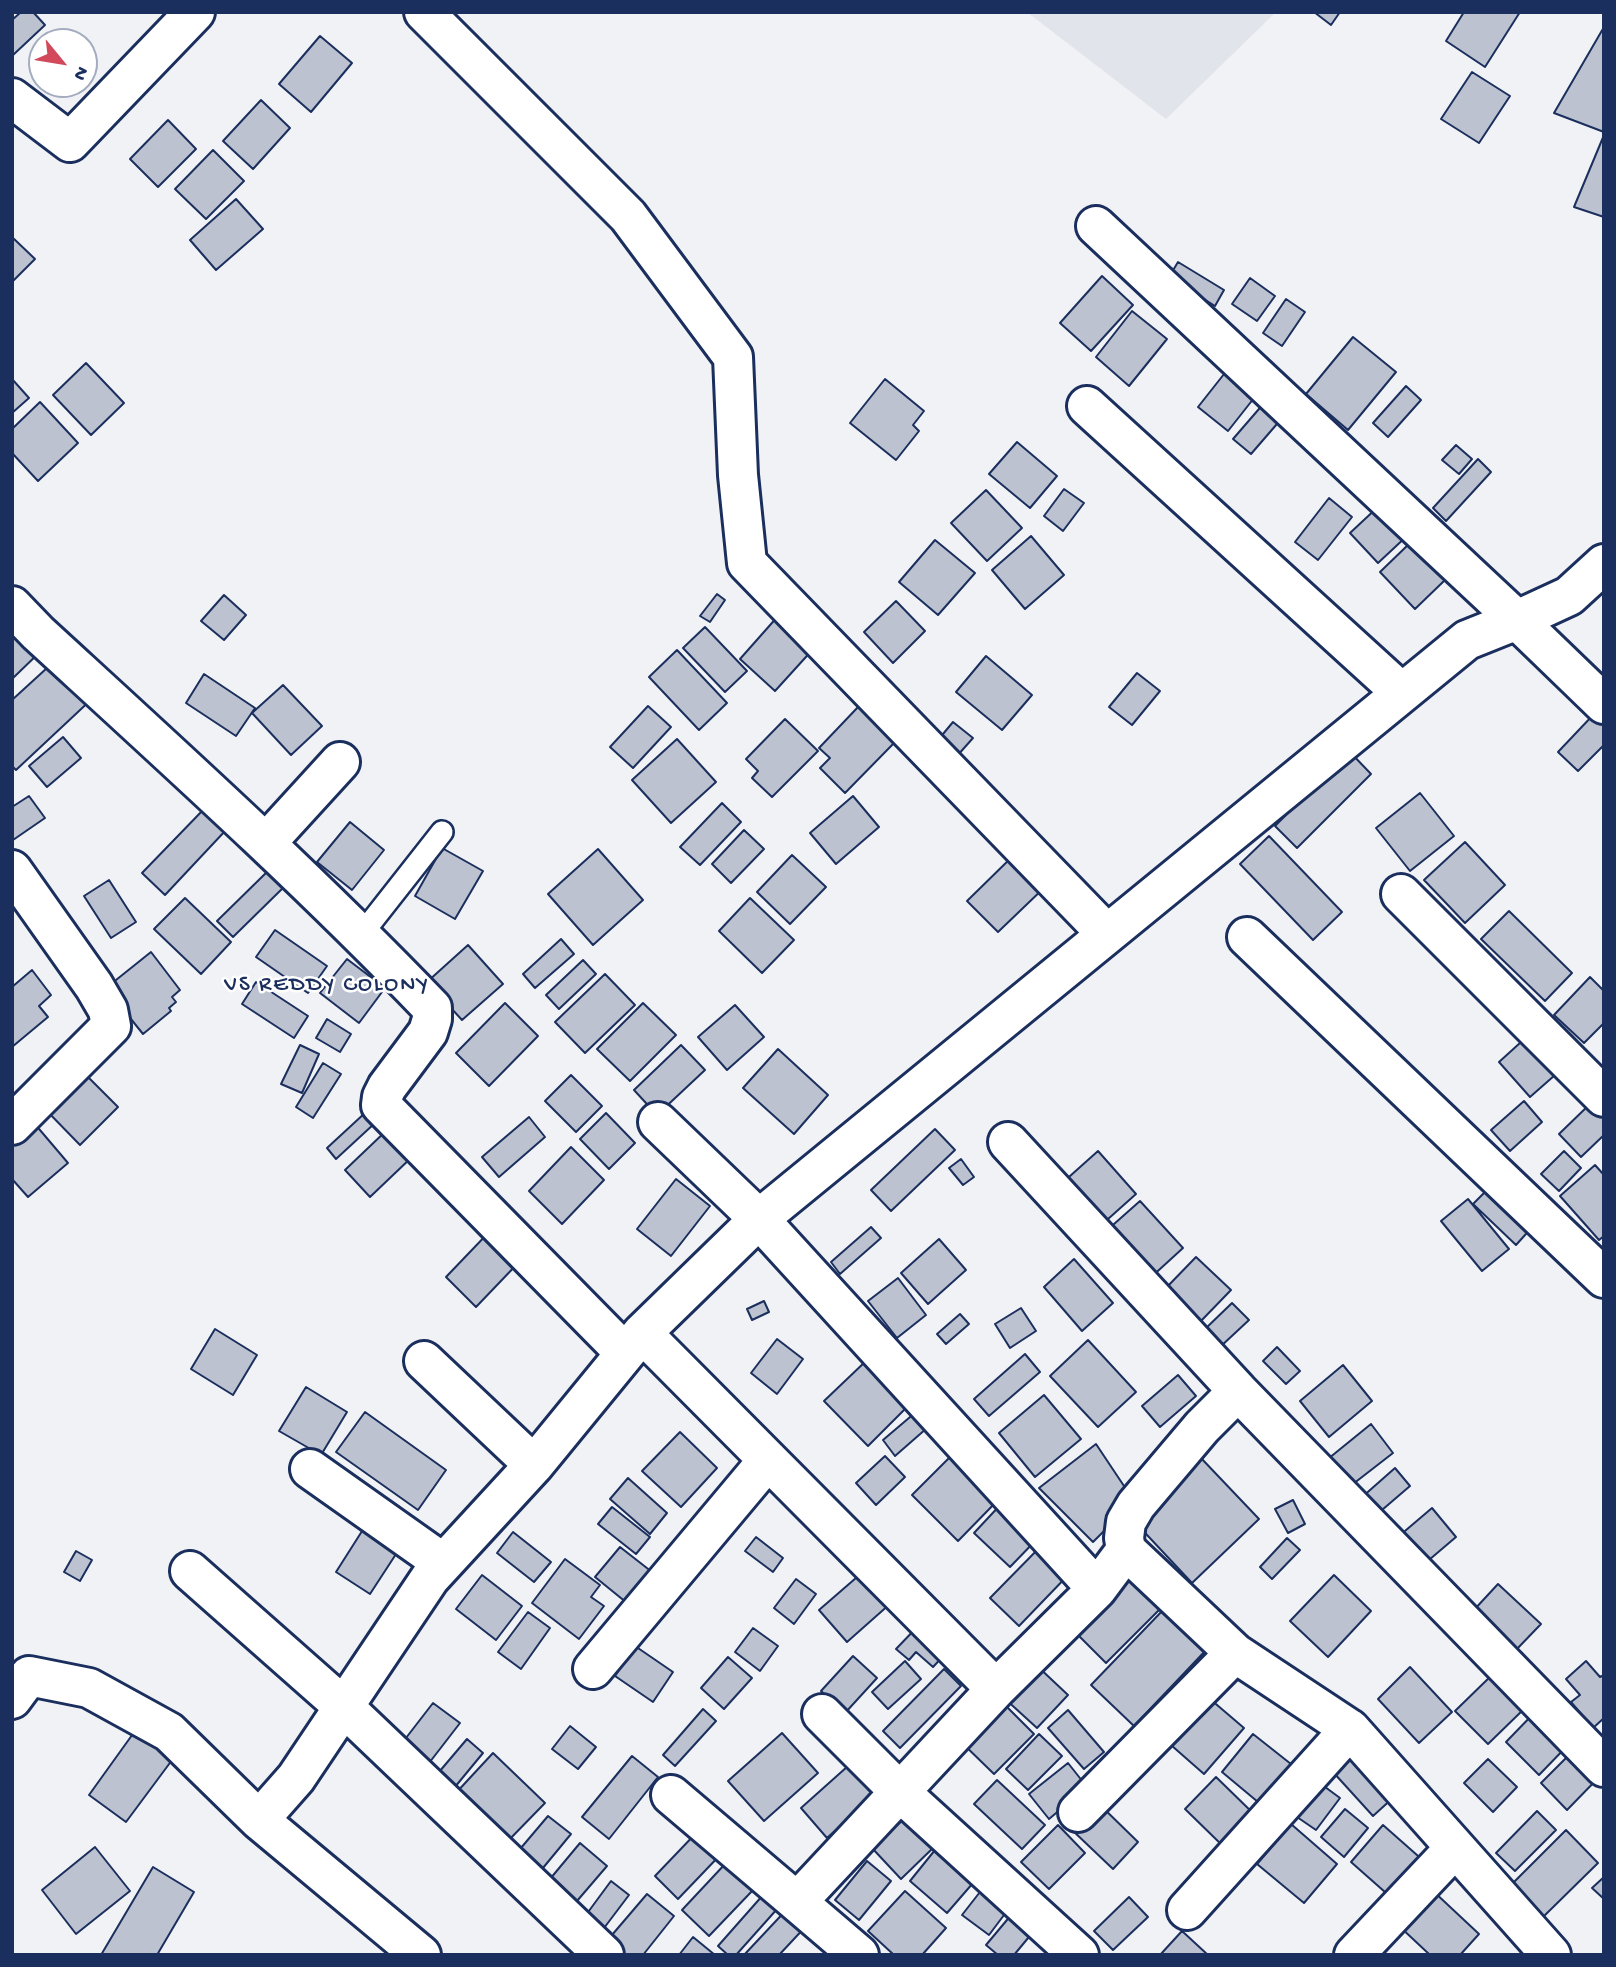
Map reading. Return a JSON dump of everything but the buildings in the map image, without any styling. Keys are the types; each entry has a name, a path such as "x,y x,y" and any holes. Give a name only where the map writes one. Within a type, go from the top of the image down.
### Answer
{"street":[{"path":"12,98 70,142 194,12"},
{"path":"424,12 628,216 733,357 738,475 747,563 1107,934"},
{"path":"1096,226 1604,704"},
{"path":"1087,405 1402,693"},
{"path":"259,1820 296,1779 430,1578 534,1465 634,1343 759,1219 1467,640 1569,596 1604,564"},
{"path":"12,606 266,843 432,1008 428,1032 387,1087 381,1105 634,1343 768,1461 996,1689"},
{"path":"266,843 340,762"},
{"path":"12,870 94,986 108,1010 111,1026 12,1125"},
{"path":"1401,894 1604,1097"},
{"path":"1247,937 1604,1278"},
{"path":"658,1122 759,1219 1097,1589"},
{"path":"1008,1142 1238,1391 1604,1767"},
{"path":"424,1361 534,1465"},
{"path":"797,1902 996,1689 1097,1589 1126,1550 1126,1522 1136,1505 1202,1427 1238,1391"},
{"path":"593,1670 768,1461"},
{"path":"310,1469 443,1563"},
{"path":"1126,1550 1235,1653 1350,1729 1551,1955"},
{"path":"190,1571 345,1707 604,1955"},
{"path":"1078,1812 1235,1653"},
{"path":"18,1680 89,1688 169,1732 259,1820 421,1955"},
{"path":"822,1714 900,1792 1079,1955"},
{"path":"1186,1910 1350,1729"},
{"path":"671,1795 859,1955"},
{"path":"1354,1955 1455,1849"}],"lane":[{"path":"361,935 442,832"}],"shaded area":[{"path":"1027,12 1276,12 1166,119"}],"district":[{"name":"VS REDDY COLONY","path":"327,986"}]}
